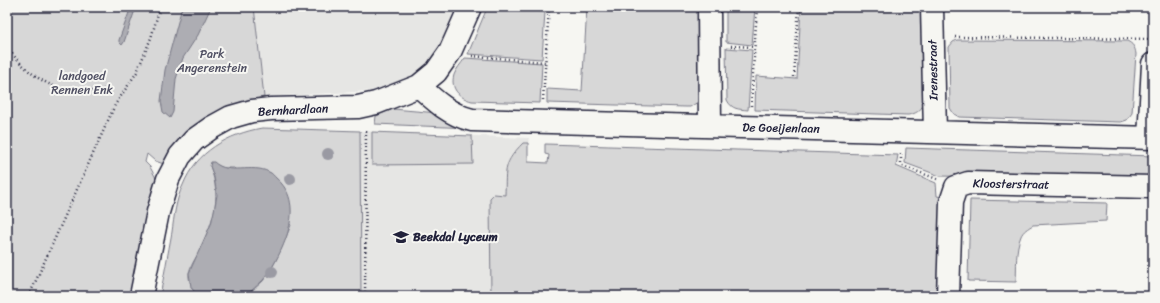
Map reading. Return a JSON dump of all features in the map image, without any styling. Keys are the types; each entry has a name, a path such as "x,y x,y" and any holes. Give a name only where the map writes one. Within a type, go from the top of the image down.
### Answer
{"street":[{"name":"Bernhardlaan","path":"141,296 158,212 168,179 180,156 194,140 211,128 231,117 252,111 366,106 419,86 436,72 448,55 460,32 470,7"},
{"path":"709,7 710,126"},
{"name":"Irenestraat","path":"932,7 935,132"},
{"path":"1151,138 1153,64"},
{"name":"De Goeijenlaan","path":"419,86 438,104 461,117 472,120 1151,138"},
{"name":"Kloosterstraat","path":"948,296 951,202 956,187 968,183 1153,187"}],"path":[{"path":"29,296 115,105 138,72 151,38 160,7"},
{"path":"514,7 549,8 542,122"},
{"path":"750,127 757,7"},
{"path":"794,77 799,7"},
{"path":"933,36 1153,39"},
{"path":"7,47 14,57 37,78 60,89 83,93 106,89"},
{"path":"448,55 545,62"},
{"path":"365,296 366,106"},
{"path":"903,166 938,180"}],"shaded area":[{"path":"131,7 136,7 122,45 119,40"},
{"path":"182,7 211,7 198,35 183,58 176,79 173,112 170,118 163,112 161,101 165,70"},
{"path":"253,7 462,7 441,54 424,69 423,68 396,84 371,91 264,97"},
{"name":"Beekdal Lyceum","path":"360,131 529,138 528,143 523,143 510,157 507,165 505,195 494,194 490,198 491,296 361,296"},
{"path":"211,162 227,168 255,169 270,172 285,188 290,200 290,225 281,251 266,277 246,296 197,296 191,287 189,273 211,224 217,195 214,177 210,166"}],"green space":[{"name":"landgoed Rennen Enk","path":"7,7 254,7 264,97 226,107 207,117 182,137 164,164 155,161 147,154 145,162 150,167 157,180 132,296 7,296"},
{"path":"587,7 703,7 701,100 690,107 547,103 547,89 582,91"},
{"path":"726,7 755,7 752,45 726,42"},
{"path":"801,7 922,7 924,103 921,108 915,113 908,115 755,110 756,76 797,79"},
{"path":"487,8 545,12 542,59 468,54"},
{"path":"957,40 1127,41 1131,43 1136,54 1132,113 1127,120 1121,122 959,117 954,114 950,108 949,47"},
{"path":"726,48 752,50 748,110 733,107 727,100"},
{"path":"465,58 542,63 540,103 472,101 463,98 457,92 453,84 453,80 456,71"},
{"path":"393,109 438,113 470,128 375,124 376,116"},
{"path":"262,128 360,131 361,296 246,296 268,275 279,254 291,225 234,168 223,168 217,165 210,166 216,190 214,211 208,232 189,273 192,288 197,296 160,296 177,202 189,173 196,163 215,146 237,135"},
{"path":"372,132 472,136 473,164 372,165"},
{"path":"523,143 528,143 528,162 548,163 549,155 545,154 545,144 898,155 896,166 936,183 937,196 942,197 938,296 491,296 490,198 494,194 505,195 505,179 509,161"},
{"path":"906,148 1153,156 1153,180 940,176 905,163"},
{"path":"970,200 1107,203 1106,221 1033,225 1023,233 1019,241 1016,282 968,281"}],"place":[{"name":"Beekdal Lyceum","path":"401,237"}],"park label":[{"name":"Park Angerenstein","path":"212,61"}]}
